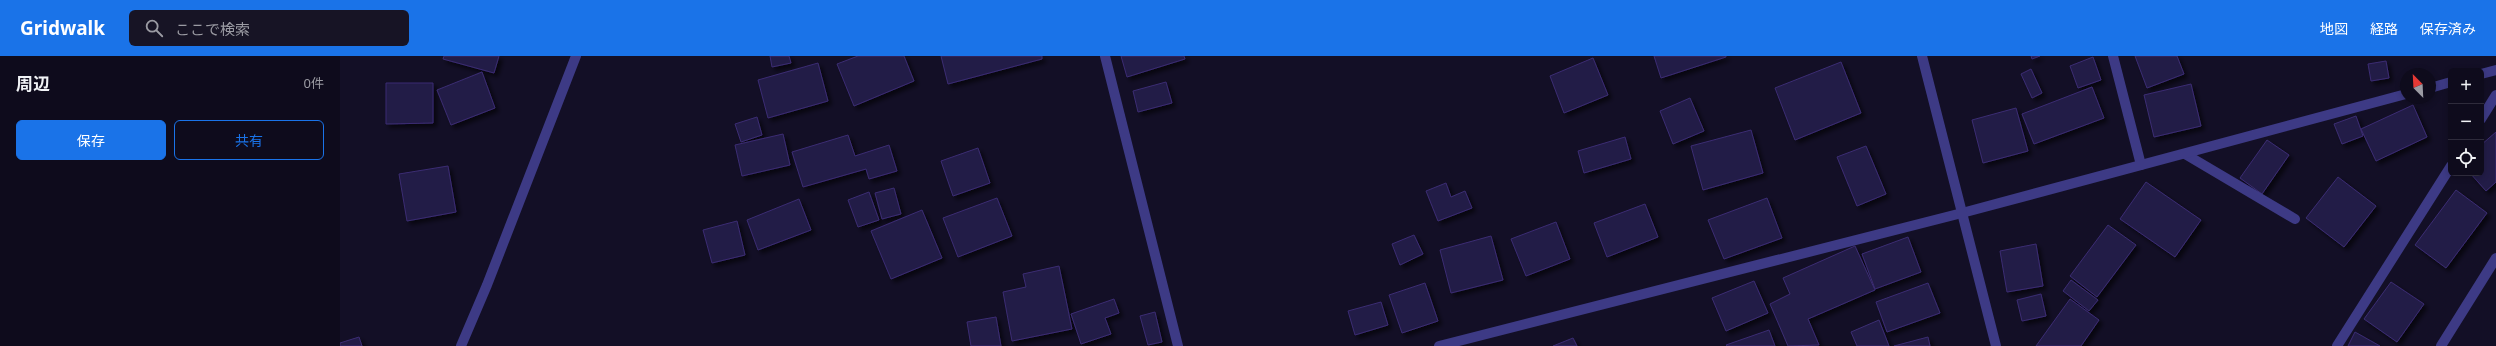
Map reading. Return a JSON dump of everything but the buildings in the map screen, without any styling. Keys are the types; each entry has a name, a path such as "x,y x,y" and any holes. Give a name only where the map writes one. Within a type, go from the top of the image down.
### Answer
{"street":[{"path":"461,346 487,285 576,56"},
{"path":"1105,56 1178,346"},
{"path":"1922,56 1996,346"},
{"path":"2113,56 2142,165"},
{"path":"2484,73 2496,70"},
{"path":"2436,86 2448,83"},
{"path":"2484,114 2496,95"},
{"path":"1439,346 1962,213 2400,96"},
{"path":"2185,154 2295,219"},
{"path":"2337,346 2448,171"},
{"path":"2441,346 2496,258"}]}
